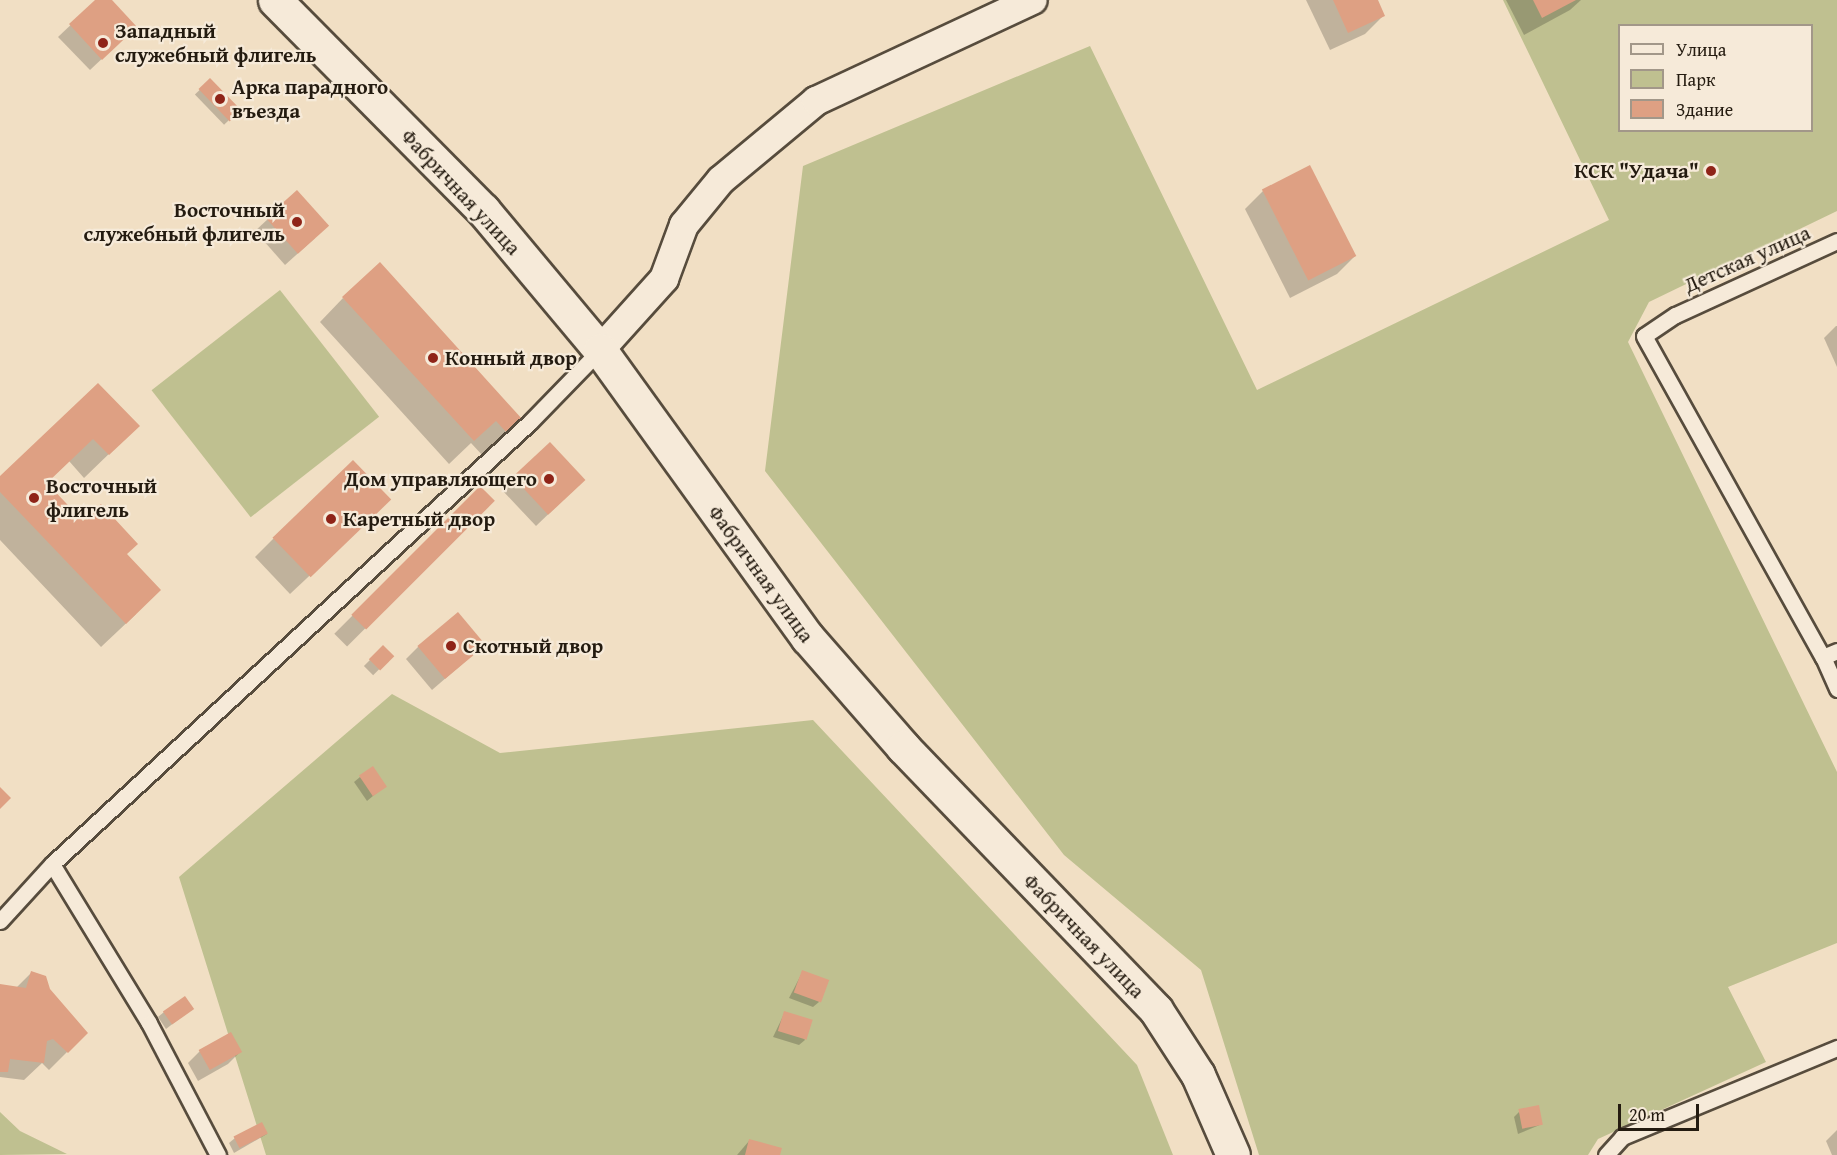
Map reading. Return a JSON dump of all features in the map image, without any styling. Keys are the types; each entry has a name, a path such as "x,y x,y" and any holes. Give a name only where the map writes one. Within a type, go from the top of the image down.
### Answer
{"street":[{"name":"Фабричная улица","path":"275,0 483,210 600,350 808,638 903,747 1156,1010 1198,1075 1233,1155"},
{"path":"600,350 664,279 684,225 721,180 816,101 1033,0"}],"lane":[{"name":"Детская улица","path":"1830,654 1644,336 1675,315 1837,241"},
{"path":"0,921 52,864 564,390 600,350"},
{"path":"1830,654 1837,689"},
{"path":"52,864 149,1023 218,1155"},
{"path":"1606,1155 1622,1137 1837,1048"}],"green space":[{"path":"1503,0 1837,0 1837,211 1649,302 1628,342 1837,772 1837,943 1728,987 1766,1062 1598,1139 1588,1155 1259,1155 1201,970 1064,855 765,471 803,166 1090,46 1257,390 1609,220"},
{"path":"280,290 379,417 251,517 152,390"},
{"path":"392,694 500,753 813,720 1137,1065 1173,1155 266,1155 179,877"},
{"path":"0,1112 20,1131 67,1154 0,1155"}],"building":[{"name":"Западный служебный флигель","path":"95,0 112,0 137,27 102,60 69,24"},
{"path":"1333,0 1378,0 1385,16 1348,33"},
{"path":"1533,0 1576,0 1542,18"},
{"name":"Арка парадного въезда","path":"210,78 241,110 230,121 198,89"},
{"path":"1310,165 1356,256 1308,280 1262,190"},
{"name":"Восточный служебный флигель","path":"297,190 329,226 298,254 266,218"},
{"name":"Конный двор","path":"380,262 523,420 508,434 496,421 474,441 342,297"},
{"name":"Восточный флигель","path":"98,383 140,426 109,455 93,439 47,483 83,521 101,504 138,544 127,554 161,590 126,624 0,492 0,476"},
{"name":"Дом управляющего","path":"550,442 585,480 548,515 513,477"},
{"name":"Каретный двор","path":"353,460 391,500 311,577 272,538"},
{"path":"480,486 495,501 366,630 351,615"},
{"name":"Скотный двор","path":"458,612 486,645 445,679 417,646"},
{"path":"383,645 394,656 380,670 369,659"},
{"path":"373,766 387,787 373,796 359,776"},
{"path":"0,787 11,798 0,809"},
{"path":"802,970 829,980 821,1002 794,993"},
{"path":"31,971 46,976 50,989 88,1033 68,1053 53,1039 47,1041 44,1063 10,1059 8,1072 0,1072 0,984 26,988"},
{"path":"185,996 194,1009 172,1025 163,1011"},
{"path":"784,1011 813,1020 807,1040 778,1031"},
{"path":"231,1032 242,1052 210,1070 199,1050"},
{"path":"1539,1105 1543,1125 1522,1129 1518,1109"},
{"path":"262,1122 268,1134 239,1148 233,1137"},
{"path":"749,1139 782,1148 780,1155 745,1155"}],"place":[{"name":"Западный служебный флигель","path":"103,43"},
{"name":"Арка парадного въезда","path":"220,99"},
{"name":"КСК \"Удача\"","path":"1711,171"},
{"name":"Восточный служебный флигель","path":"297,222"},
{"name":"Конный двор","path":"433,358"},
{"name":"Дом управляющего","path":"549,479"},
{"name":"Восточный флигель","path":"34,498"},
{"name":"Каретный двор","path":"331,519"},
{"name":"Скотный двор","path":"451,646"}]}
